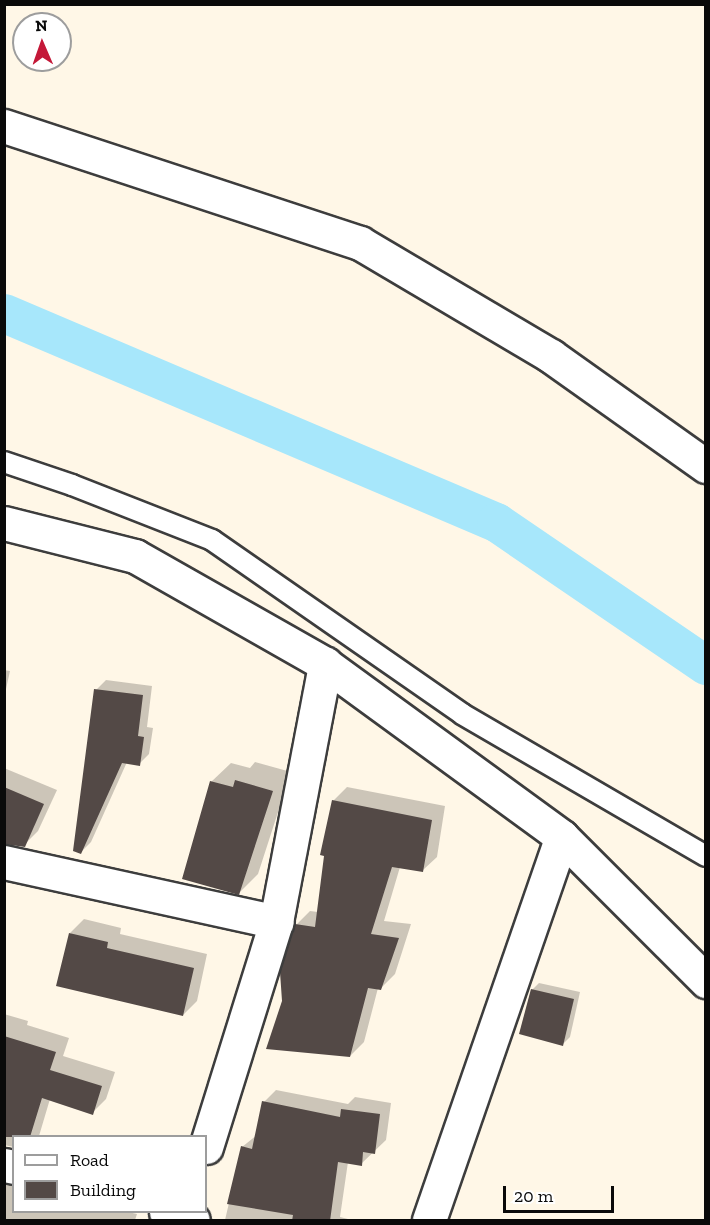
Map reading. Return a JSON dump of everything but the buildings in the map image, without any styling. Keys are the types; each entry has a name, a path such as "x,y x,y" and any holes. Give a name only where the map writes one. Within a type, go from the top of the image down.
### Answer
{"street":[{"path":"4,126 360,243 551,356 705,466"},
{"path":"4,523 135,556 325,664 562,837 705,981"},
{"path":"207,1144 276,922 325,664"},
{"path":"429,1221 562,837"},
{"path":"4,862 276,922"}],"lane":[{"path":"4,462 72,485 212,540 462,714 705,856"}],"waterway":[{"path":"4,313 496,522 706,665"}]}
